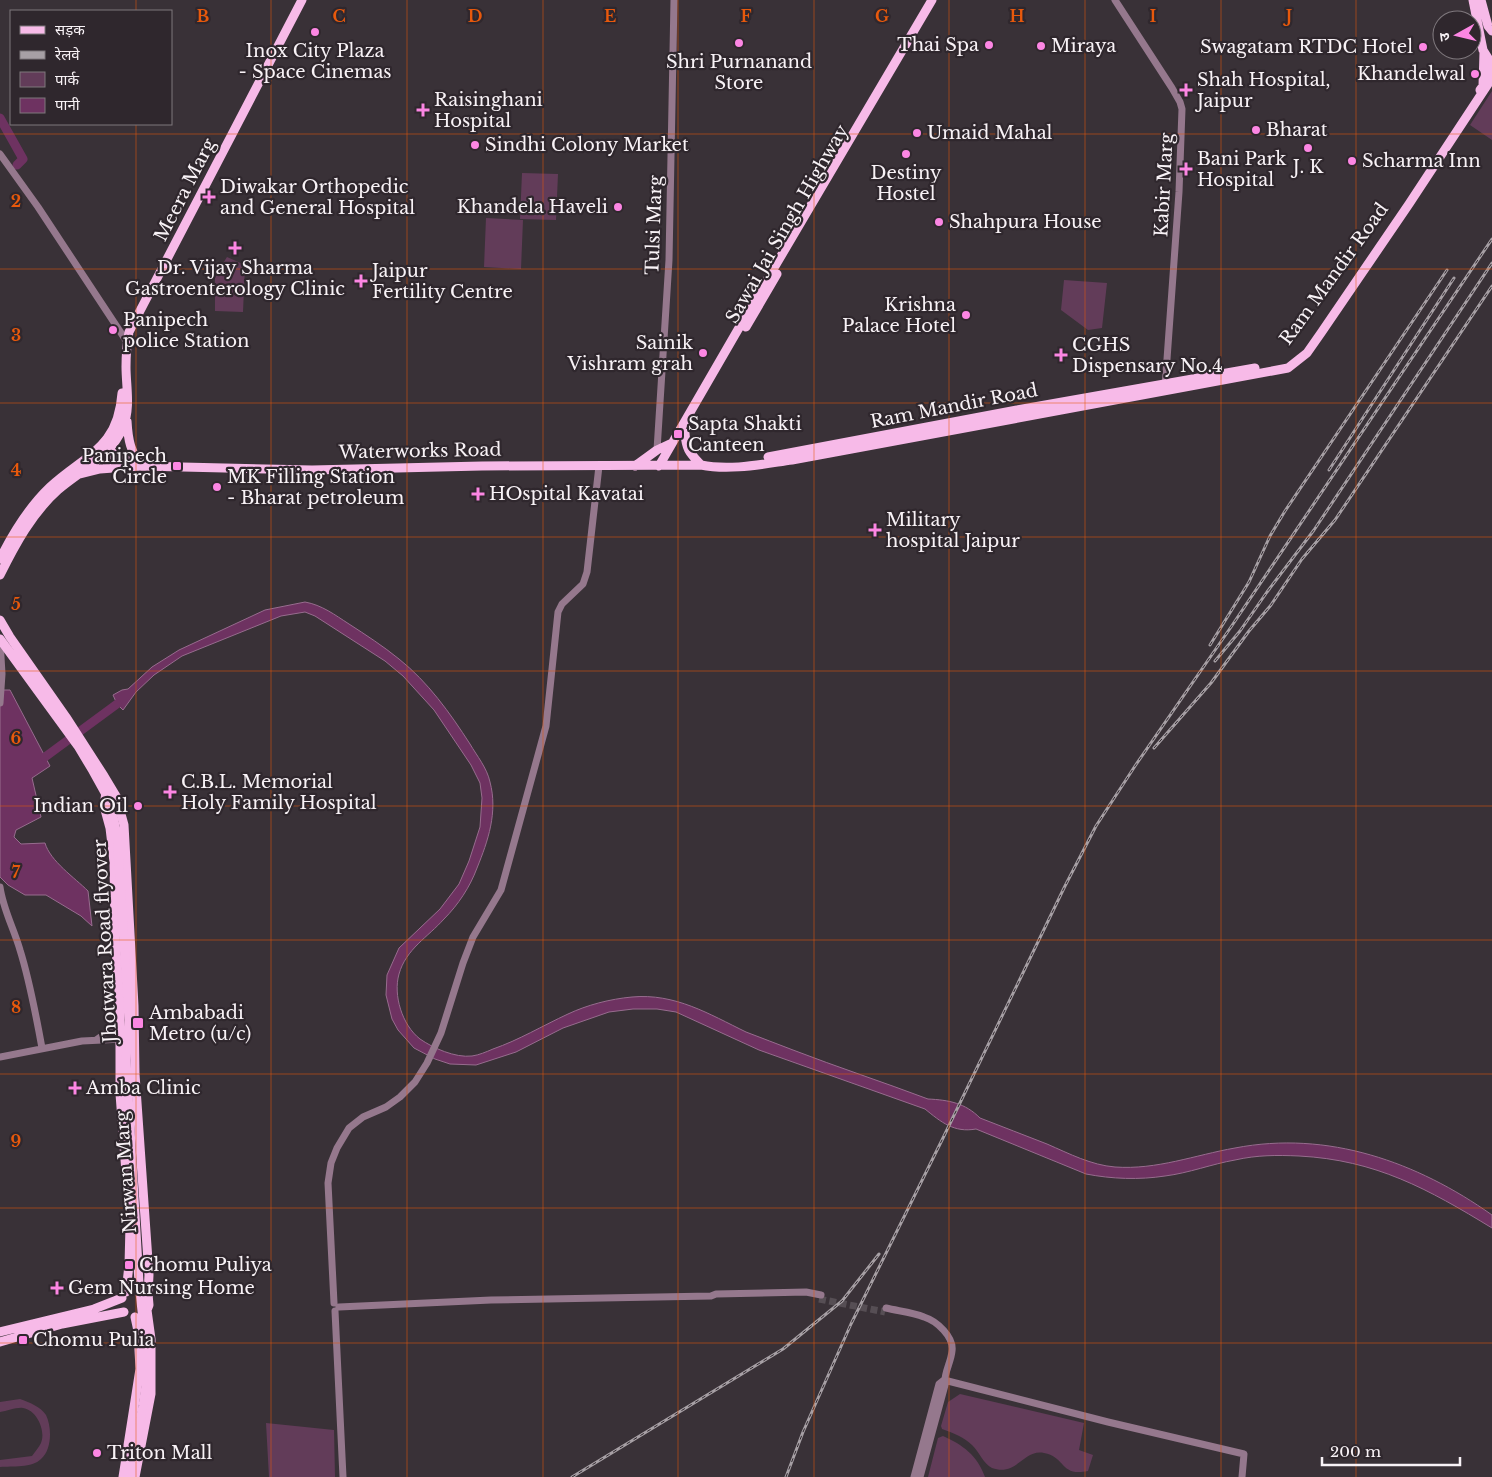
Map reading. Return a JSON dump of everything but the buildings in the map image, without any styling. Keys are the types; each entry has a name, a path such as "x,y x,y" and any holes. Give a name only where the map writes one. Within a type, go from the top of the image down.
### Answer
{"main road":[{"name":"Meera Marg","path":"103,449 114,430 120,414 125,339 132,314 295,0"},
{"name":"Meera Marg","path":"0,575 34,517 58,490 80,474 123,429 127,414 125,339 302,0"},
{"path":"662,466 672,443 815,204 932,0"},
{"name":"Sawai Jai Singh Highway","path":"662,466 685,433 815,204 938,0"},
{"path":"1473,0 1485,55 1491,63 1492,73"},
{"path":"1481,0 1488,26 1492,32"},
{"name":"Ram Mandir Road","path":"1211,379 1286,363 1297,357 1406,202 1477,96 1483,86 1485,55"},
{"name":"Ram Mandir Road","path":"1211,379 1288,368 1307,353 1483,93 1492,73"},
{"name":"Waterworks Road","path":"80,474 100,469 142,466 312,470 479,466 742,466 1211,379"},
{"path":"127,414 133,455 142,466"},
{"path":"685,433 686,446 690,454 701,465"},
{"path":"635,466 657,450 672,443"},
{"path":"103,449 122,459 142,466"},
{"path":"103,449 114,463 124,467"},
{"path":"0,559 11,538 33,506 51,486 103,449"},
{"path":"0,620 64,721"},
{"path":"0,639 64,721"},
{"name":"Nirwan Marg","path":"64,721 116,796 124,824 134,1006 134,1040 150,1274 149,1305 147,1310 151,1339 150,1394 136,1477"},
{"name":"Jhotwara Road flyover","path":"80,744 106,792 117,835 128,1020 126,1060 146,1348 143,1406 129,1477"},
{"path":"106,792 104,806 110,828 114,862 115,935 121,1039 120,1094 130,1226 129,1264 121,1304 128,1316 135,1317 144,1314 147,1310"},
{"path":"120,1009 134,1006"},
{"path":"0,1332 82,1313 112,1302 131,1288 137,1286 148,1294"},
{"path":"0,1342 62,1324 124,1312"},
{"path":"123,1477 140,1369 138,1331 135,1317"}],"street":[{"name":"Tulsi Marg","path":"657,450 669,260 674,0"},
{"name":"Kabir Marg","path":"1115,0 1172,88 1182,109 1178,211 1165,387"},
{"path":"0,154 38,207 125,339"},
{"path":"342,1477 336,1307 328,1183 331,1162 349,1128 363,1117 386,1107 400,1097 415,1082 427,1063 441,1033 463,962 473,937 501,890 546,726 558,612 562,604 583,584 587,572 600,466"},
{"path":"0,639 2,674 0,703"},
{"path":"0,887 2,900 22,955 42,1048"},
{"path":"96,1040 110,1030 120,1009"},
{"path":"0,1057 82,1041 134,1040"},
{"path":"336,1307 492,1300 711,1296 716,1294 806,1292 820,1297"},
{"path":"885,1310 924,1321 934,1327 944,1337 952,1350 944,1380 945,1386 920,1477"},
{"path":"914,1477 939,1384 944,1380"},
{"path":"944,1380 1108,1422 1244,1454 1242,1477"},
{"path":"119,1477 130,1410 135,1403"}],"green space":[{"path":"1492,91 1492,140 1470,125"},
{"path":"522,173 558,174 556,220 520,219"},
{"path":"486,218 523,220 521,269 484,267"},
{"path":"227,257 245,265 243,312 215,311 215,276"},
{"path":"1064,280 1107,283 1102,328 1088,330 1061,310"},
{"path":"960,1394 1084,1423 1079,1450 1093,1455 1088,1471 1072,1471 1056,1458 1044,1453 1031,1455 1008,1469 992,1468 969,1442 942,1429 941,1426 948,1402"},
{"path":"20,1399 38,1407 46,1415 50,1432 49,1444 45,1455 37,1462 22,1466 0,1467 0,1460 32,1456 41,1443 41,1427 32,1413 23,1408 0,1412 0,1402"},
{"path":"266,1423 334,1430 335,1477 269,1477"},
{"path":"943,1436 957,1443 968,1452 978,1463 985,1477 928,1477 938,1438"}],"water":[{"path":"305,602 317,605 333,614 381,645 410,668 429,688 462,732 489,777 493,804 491,826 474,875 454,908 412,950 402,965 397,982 400,1009 408,1026 420,1039 431,1046 452,1054 475,1056 591,1005 632,997 663,998 691,1006 746,1032 928,1099 956,1103 980,1118 1097,1164 1115,1167 1146,1166 1235,1148 1270,1144 1304,1143 1337,1147 1370,1155 1402,1166 1433,1180 1463,1196 1492,1215 1492,1228 1446,1201 1400,1179 1353,1163 1327,1159 1259,1156 1243,1158 1174,1175 1145,1178 1116,1178 1086,1174 976,1129 954,1128 942,1122 925,1109 759,1050 676,1012 657,1009 633,1009 609,1012 563,1028 516,1052 476,1065 450,1064 435,1059 414,1048 398,1030 392,1019 386,995 387,975 399,948 440,909 459,884 480,827 482,798 480,783 471,765 434,710 403,676 385,661 315,616 305,612 281,616 182,656 154,675 136,692 123,710 117,704 113,695 128,689 152,667 179,650 265,610"},
{"path":"0,690 10,690 50,766 32,778 41,817 16,830 14,837 21,844 45,843 57,863 88,891 92,926 81,916 46,895 25,895 8,885 0,877"}],"waterway":[{"path":"0,118 23,159 17,165"},
{"path":"45,757 117,704"}],"tunnel":[{"path":"819,1299 885,1312"}],"railway":[{"path":"786,1477 803,1432 851,1324 1096,826 1492,239"},
{"path":"1215,661 1240,631 1314,530 1492,263"},
{"path":"1210,645 1249,582 1270,536 1285,511 1447,270"},
{"path":"1329,470 1454,278"},
{"path":"1154,748 1211,683 1249,631 1271,605 1302,559 1335,520 1492,286"},
{"path":"572,1477 783,1349 842,1301 879,1254"}],"place":[{"name":"Inox City Plaza - Space Cinemas","path":"315,32"},
{"name":"Shri Purnanand Store","path":"739,43"},
{"name":"Thai Spa","path":"989,45"},
{"name":"Miraya","path":"1041,46"},
{"name":"Swagatam RTDC Hotel","path":"1423,47"},
{"name":"Khandelwal","path":"1475,74"},
{"name":"Shah Hospital, Jaipur","path":"1186,90"},
{"name":"Raisinghani Hospital","path":"423,110"},
{"name":"Bharat","path":"1256,130"},
{"name":"Umaid Mahal","path":"917,133"},
{"name":"Sindhi Colony Market","path":"475,145"},
{"name":"J. K","path":"1308,148"},
{"name":"Destiny Hostel","path":"906,154"},
{"name":"Scharma Inn","path":"1352,161"},
{"name":"Bani Park Hospital","path":"1186,169"},
{"name":"Diwakar Orthopedic and General Hospital","path":"209,197"},
{"name":"Khandela Haveli","path":"618,207"},
{"name":"Shahpura House","path":"939,222"},
{"name":"Dr. Vijay Sharma Gastroenterology Clinic","path":"235,248"},
{"name":"Jaipur Fertility Centre","path":"361,281"},
{"name":"Krishna Palace Hotel","path":"966,315"},
{"name":"Panipech police Station","path":"113,330"},
{"name":"Sainik Vishram grah","path":"703,353"},
{"name":"CGHS Dispensary No.4","path":"1061,355"},
{"name":"Sapta Shakti Canteen","path":"678,434"},
{"name":"Panipech Circle","path":"177,466"},
{"name":"MK Filling Station - Bharat petroleum","path":"217,487"},
{"name":"HOspital Kavatai","path":"478,494"},
{"name":"Military hospital Jaipur","path":"875,530"},
{"name":"C.B.L. Memorial Holy Family Hospital","path":"170,792"},
{"name":"Indian Oil","path":"138,806"},
{"name":"Ambabadi Metro (u/c)","path":"138,1023"},
{"name":"Amba Clinic","path":"75,1088"},
{"name":"Chomu Puliya","path":"129,1265"},
{"name":"Gem Nursing Home","path":"57,1288"},
{"name":"Chomu Pulia","path":"23,1340"},
{"name":"Triton Mall","path":"97,1453"}]}
